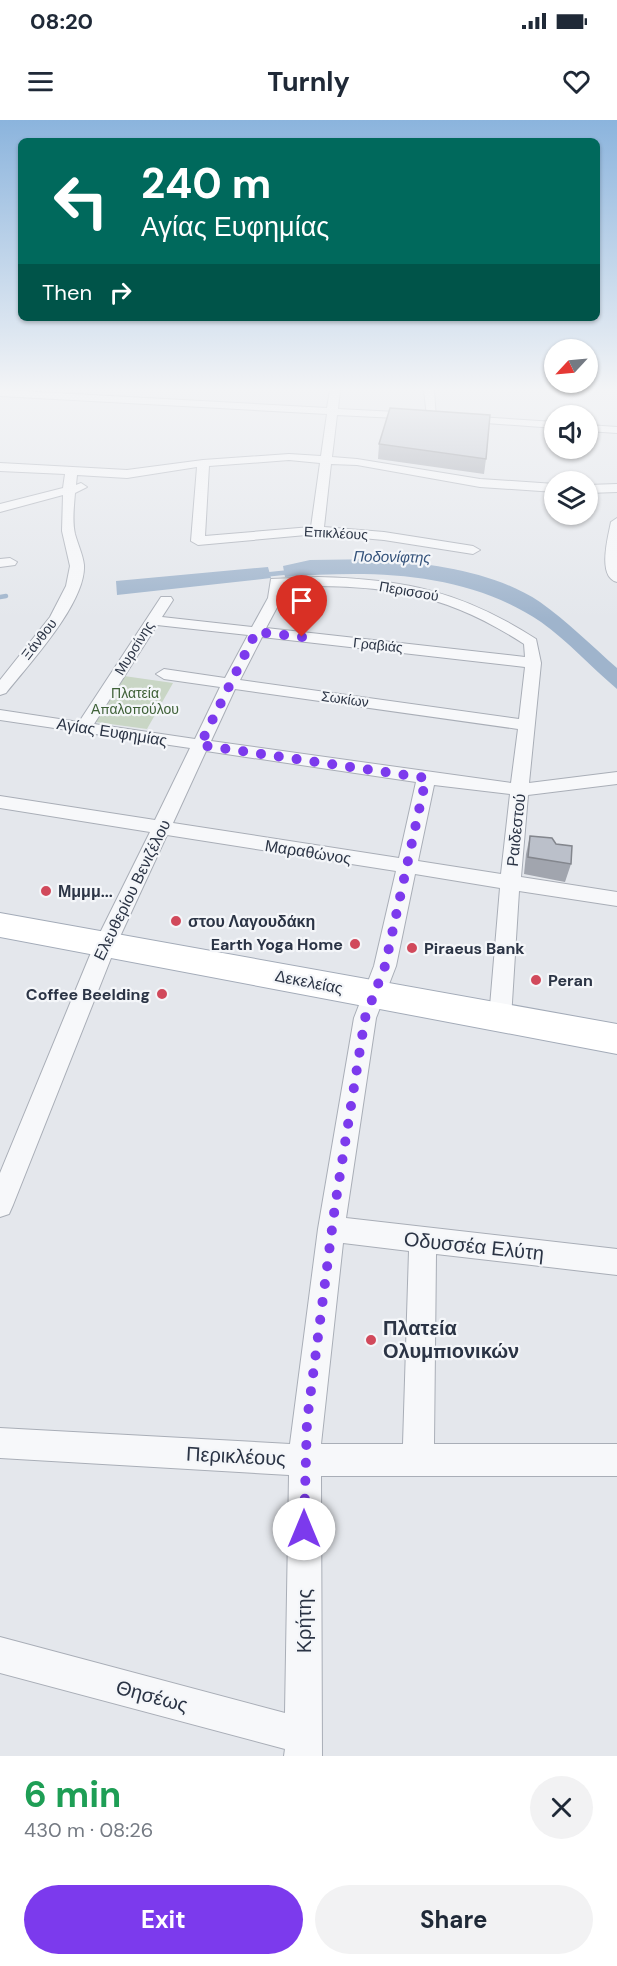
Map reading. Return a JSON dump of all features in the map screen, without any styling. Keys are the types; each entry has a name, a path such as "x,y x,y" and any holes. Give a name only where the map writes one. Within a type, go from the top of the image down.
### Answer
{"main road":[{"name":"Δεκελείας","path":"0,925 617,1040"}],"street":[{"path":"0,508 127,474 180,466"},
{"name":"Επικλέους","path":"203,466 198,541 317,530 384,536 473,550"},
{"path":"317,530 325,466"},
{"path":"382,466 480,483 544,487"},
{"path":"0,467 127,474"},
{"name":"Ξάνθου","path":"0,690 66,604 77,570 77,559 70,544 68,529 71,471"},
{"path":"598,489 617,488"},
{"path":"617,522 611,563 617,578"},
{"name":"Περισσού","path":"276,582 344,581 411,589 469,607 531,642"},
{"name":"Ελευθερίου Βενιζέλου","path":"0,1205 5,1179 106,943 230,683 275,598 276,582"},
{"name":"Μυρσίνης","path":"84,728 166,600"},
{"name":"Γραβιάς","path":"152,620 533,663"},
{"name":"Ραιδεστού","path":"500,1018 510,883 533,663 531,642"},
{"name":"Σωκίων","path":"164,674 527,725"},
{"name":"Αγίας Ευφημίας","path":"0,715 521,790 617,778"},
{"name":"Κρήτης","path":"303,1746 307,1421 331,1229 365,1018 385,966 426,778"},
{"name":"Μαραθώνος","path":"0,802 617,899"},
{"name":"Οδυσσέα Ελύτη","path":"331,1229 617,1262"},
{"path":"418,1459 423,1241"},
{"name":"Περικλέους","path":"0,1443 305,1460 617,1460"},
{"name":"Θησέως","path":"0,1655 303,1746"}],"green space":[{"name":"Πλατεία Απαλοπούλου","path":"124,676 173,683 147,729 95,722"}],"water":[{"path":"381,559 463,571 522,591 560,617 617,668 617,689 561,637 541,622 512,605 482,592 418,578 384,575 285,577 283,566 310,560"},
{"path":"268,567 271,578 117,595 116,581"}],"building":[{"path":"530,836 552,838 556,844 572,846 571,864 528,857"}],"waterway":[{"name":"Ποδονίφτης","path":"262,575 291,572"},
{"name":"Ποδονίφτης","path":"0,597 6,596"}],"place":[{"name":"Μμμμ...","path":"46,891"},
{"name":"στου Λαγουδάκη","path":"176,921"},
{"name":"Earth Yoga Home","path":"355,944"},
{"name":"Piraeus Bank","path":"412,948"},
{"name":"Peran","path":"536,980"},
{"name":"Coffee Beelding","path":"162,994"},
{"name":"Πλατεία Ολυμπιονικών","path":"371,1340"}],"route":[{"path":"302,637 256,632 200,745 426,778 385,966 365,1018 331,1229 307,1421 304,1529"}]}
